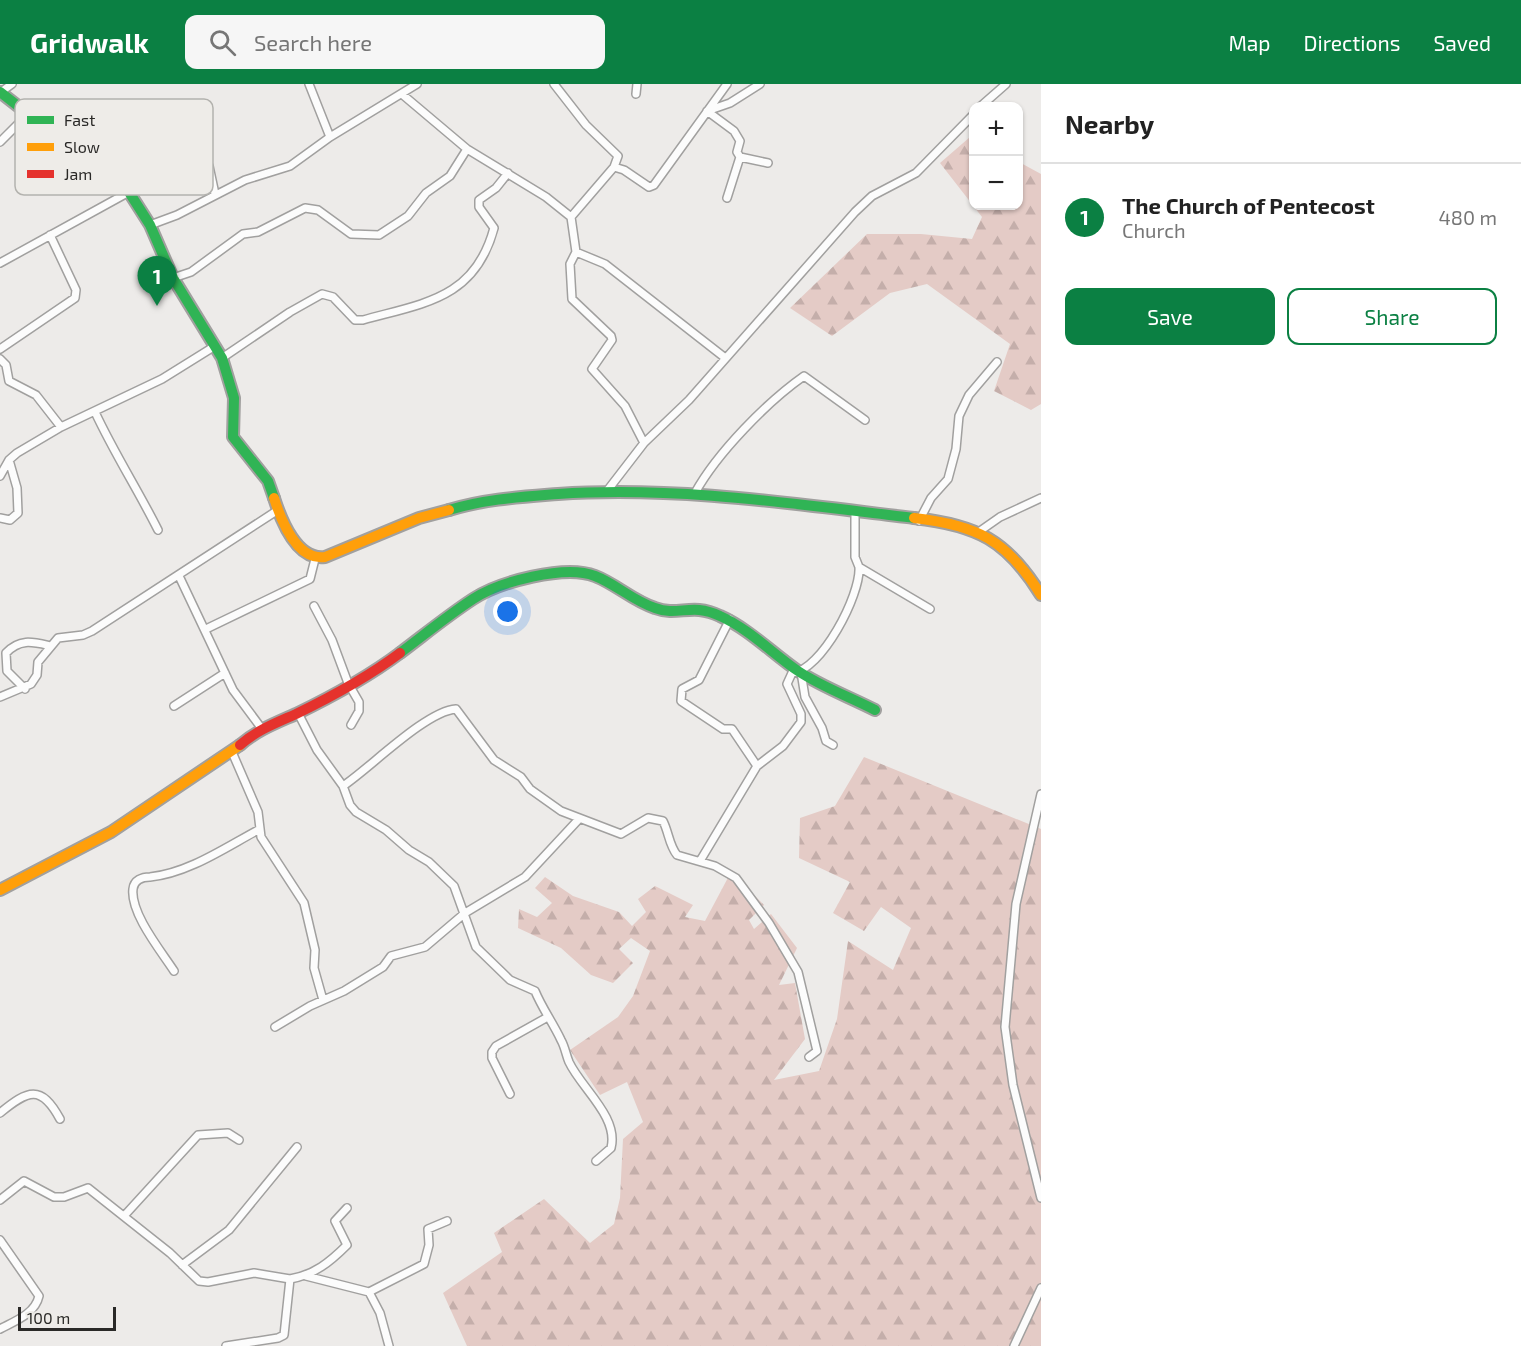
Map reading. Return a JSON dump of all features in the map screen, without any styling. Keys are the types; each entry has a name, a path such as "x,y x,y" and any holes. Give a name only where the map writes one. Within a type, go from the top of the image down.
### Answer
{"street":[{"path":"12,84 0,92 15,105"},
{"path":"309,84 330,137"},
{"path":"150,225 177,215 245,180 290,165 330,137 403,95 417,84"},
{"path":"554,84 586,125 618,156 614,167 571,217"},
{"path":"636,94 637,84"},
{"path":"614,167 624,170 649,187 654,185 727,84"},
{"path":"707,111 730,103 760,84"},
{"path":"986,102 1006,84"},
{"path":"403,95 467,149 508,173 571,217 576,252 570,264 572,299 612,336 612,340 592,369 629,412 644,443"},
{"path":"707,111 734,131 740,141 736,152 740,157 768,163"},
{"path":"607,491 644,443 689,400 724,357 855,213 872,196 915,172 969,119"},
{"path":"0,142 15,127"},
{"path":"173,278 191,272 243,234 258,232 305,208 318,210 351,234 379,235 408,216 426,194 450,176 467,149"},
{"path":"727,198 740,157"},
{"path":"222,358 290,312 322,294 333,297 355,320 422,305 446,295 464,283 476,270 494,228 479,207 479,200 496,188 508,173"},
{"path":"213,185 215,194"},
{"path":"0,263 124,195"},
{"path":"131,195 150,225 173,278 222,358 234,398 233,437 268,481 278,510 302,551 315,559"},
{"path":"0,350 75,298 76,290 51,235"},
{"path":"576,252 605,264 724,357"},
{"path":"0,476 9,460 61,427 162,380 215,346"},
{"path":"0,359 6,365 9,381 36,395 61,427"},
{"path":"919,521 931,498 948,478 956,449 959,416 969,395 997,362"},
{"path":"695,493 707,471 783,391 804,376 865,420"},
{"path":"95,412 117,459 136,486 158,530"},
{"path":"0,518 10,520 18,513 17,488 9,460"},
{"path":"315,559 419,518 465,505 504,498 607,491 695,493 919,521 948,522 980,531 1001,544 1025,569 1041,595"},
{"path":"980,531 1000,517 1041,498"},
{"path":"0,697 10,691 25,689 31,684 37,675 38,662 58,638 83,635 92,631 278,510"},
{"path":"699,861 757,766 783,746 801,722 801,714 787,684 792,673 801,672 823,653 859,582 860,567 855,557 855,513"},
{"path":"206,629 310,579 315,559"},
{"path":"860,567 930,609"},
{"path":"1,888 111,832 232,752 252,734 298,713 348,683 384,665 488,590 544,574 565,572 593,575 648,609 671,613 679,608 695,608 730,619 801,672 875,710"},
{"path":"178,576 206,629 233,690 262,729"},
{"path":"314,606 332,640 348,683 360,707 351,725"},
{"path":"730,619 699,680 682,689 681,700 723,729 732,729 757,766"},
{"path":"25,689 7,671 6,652 15,644 23,642 51,646"},
{"path":"801,672 805,697 822,728 826,741 833,745"},
{"path":"174,706 225,673"},
{"path":"343,786 423,723 442,712 456,709 494,760 510,768 530,789 561,811 621,834 648,818 663,821 668,830 670,843 677,855 699,861 736,879 769,922 798,972 817,1052 809,1057"},
{"path":"298,713 317,750 343,786 345,798 356,812 400,840 409,850 429,862 454,886 465,913 471,940 476,947 510,980 535,991 546,1018 561,1040 569,1063 613,1134 611,1148 596,1161"},
{"path":"232,752 258,812 260,829 268,849 285,871 304,903 323,1000"},
{"path":"1041,794 1016,904 1005,1027 1013,1085 1041,1198"},
{"path":"275,1027 383,967 391,956 425,946 465,913 525,877 579,819"},
{"path":"174,971 145,926 135,904 133,888 137,881 181,870 260,829"},
{"path":"510,1094 492,1059 492,1052 496,1047 546,1018"},
{"path":"0,1113 16,1099 34,1094 44,1095 51,1102 60,1119"},
{"path":"124,1216 198,1135 228,1133 238,1140"},
{"path":"182,1265 229,1230 297,1147"},
{"path":"0,1200 24,1181 54,1197 64,1197 88,1188 199,1281 208,1282 254,1273 290,1279 306,1276 327,1264 347,1245 335,1221 347,1208"},
{"path":"306,1276 369,1292 424,1264 429,1245 428,1229 447,1221"},
{"path":"0,1240 39,1296 37,1305 29,1312 0,1329"},
{"path":"226,1346 282,1337 285,1332 290,1279"},
{"path":"1014,1346 1041,1288"},
{"path":"369,1292 380,1313 389,1346"}],"green space":[{"path":"969,138 969,200 940,163"},
{"path":"1023,164 1041,174 1041,404 1031,410 994,391 1010,344 927,284 890,293 832,336 790,308 867,234 921,234 972,239 982,217 977,210 1023,210"},
{"path":"864,757 1041,829 1041,1346 467,1346 443,1293 502,1252 494,1233 544,1199 590,1243 614,1224 620,1198 623,1139 643,1122 627,1082 600,1095 570,1050 618,1017 633,996 650,951 631,938 619,949 633,963 613,983 591,975 561,948 518,928 519,909 537,917 552,903 535,888 545,877 573,896 619,912 632,926 646,912 638,899 655,886 693,905 685,917 705,921 731,872 764,905 749,920 754,929 771,914 797,948 779,985 795,983 805,1039 774,1080 819,1071 837,1019 848,941 893,970 911,928 881,907 864,931 833,913 850,882 799,858 800,818 835,806"}],"traffic: fast":[{"path":"0,92 15,104"},
{"path":"131,195 150,225 173,278 222,358 234,398 233,437 268,481 274,498"},
{"path":"449,510 490,501 530,496 647,492 780,502 914,518"},
{"path":"400,653 454,612 484,593 532,577 567,572 582,573 603,579 655,608 671,611 701,610 731,621 807,677 875,710"}],"traffic: slow":[{"path":"274,498 281,517 298,546 315,557 325,557 419,518 449,510"},
{"path":"914,518 956,525 988,538 1016,561 1041,595"},
{"path":"0,890 111,832 240,745"}],"traffic: jam":[{"path":"240,745 260,731 349,686 400,653"}],"place":[{"name":"The Church of Pentecost","path":"157,306"}]}
